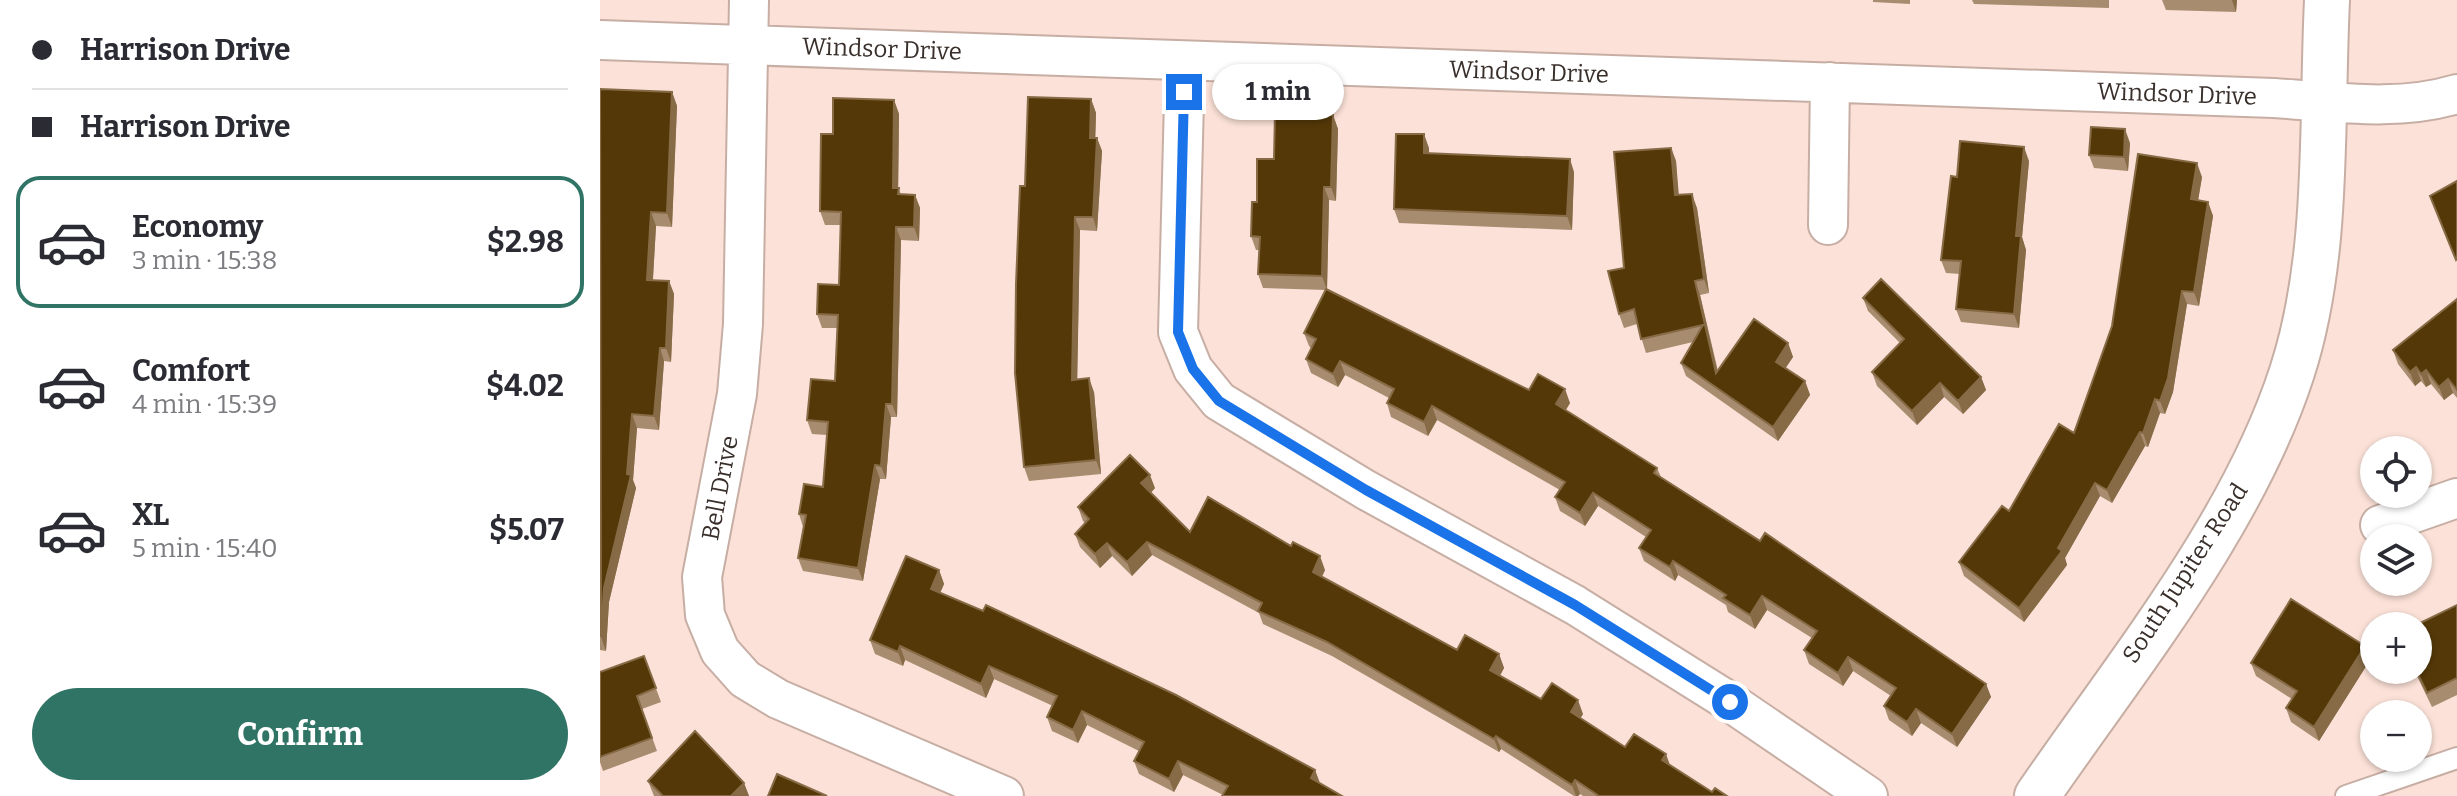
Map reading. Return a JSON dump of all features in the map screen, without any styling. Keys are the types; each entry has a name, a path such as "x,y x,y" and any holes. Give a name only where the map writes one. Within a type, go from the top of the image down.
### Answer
{"street":[{"name":"Bell Drive","path":"749,0 749,127 742,338 737,394 702,577 705,615 720,651 745,679 778,699 1004,796"},
{"name":"South Jupiter Road","path":"2037,796 2212,540 2247,477 2292,372 2311,286 2319,205 2327,0"},
{"name":"Windsor Drive","path":"600,40 1830,82 2386,106 2434,101 2457,94"},
{"path":"1185,62 1178,332 1193,369 1219,401 1366,490 1575,605 1730,702 1868,796"},
{"path":"1828,225 1830,82"},
{"path":"2383,524 2457,498"}],"lane":[{"path":"2346,796 2457,758"}],"building":[{"path":"600,89 672,92 667,213 651,212 647,280 669,281 666,348 660,348 654,416 632,414 627,474 631,475 604,588 601,637"},
{"path":"1028,97 1091,99 1090,138 1097,138 1093,217 1075,217 1072,380 1089,378 1096,460 1024,467 1015,373 1020,186 1025,186"},
{"path":"833,98 894,100 893,188 899,188 898,194 915,195 914,227 896,227 892,404 886,404 881,466 875,465 858,568 798,558 806,515 799,514 804,484 823,487 828,422 807,420 811,379 835,381 838,315 817,314 818,284 839,285 841,212 820,211 821,134 833,134"},
{"path":"1275,114 1333,115 1331,187 1324,187 1322,276 1258,274 1260,237 1251,236 1252,202 1257,202 1257,159 1274,159"},
{"path":"2091,127 2125,129 2124,157 2089,155"},
{"path":"1396,134 1424,134 1424,153 1570,159 1567,216 1394,209"},
{"path":"1960,141 2024,147 2016,236 2021,236 2014,314 1956,309 1961,261 1941,260 1951,176 1957,177"},
{"path":"1671,148 1675,195 1692,194 1704,279 1695,281 1716,373 1754,319 1788,343 1776,362 1805,381 1773,427 1681,363 1703,325 1641,339 1634,309 1619,314 1608,271 1624,268 1614,152"},
{"path":"2138,154 2197,163 2191,199 2208,202 2194,292 2182,291 2168,378 2160,401 2155,399 2143,433 2140,432 2107,490 2095,483 2058,548 2062,551 2019,608 1959,562 2002,506 2009,511 2059,424 2074,433 2112,326"},
{"path":"2457,181 2457,259 2456,260 2430,196"},
{"path":"1881,279 1981,377 1958,401 1940,383 1912,411 1872,372 1904,339 1863,298"},
{"path":"1326,289 1529,390 1538,374 1565,389 1556,404 1657,468 1654,473 1760,541 1765,533 1986,684 1952,734 1916,709 1907,722 1884,706 1896,688 1848,657 1838,673 1804,650 1817,631 1762,596 1750,615 1723,598 1726,595 1673,561 1670,567 1639,548 1651,530 1593,493 1580,513 1555,497 1565,482 1432,406 1424,422 1387,403 1394,389 1340,361 1333,374 1306,359 1316,339 1304,333"},
{"path":"2457,299 2457,390 2448,379 2439,387 2426,370 2421,374 2416,367 2410,372 2393,350"},
{"path":"1130,455 1150,475 1141,483 1190,532 1208,497 1291,546 1293,542 1320,556 1313,572 1457,650 1465,635 1499,654 1490,670 1541,699 1552,683 1578,700 1571,712 1625,747 1634,734 1666,754 1662,760 1712,792 1715,788 1727,796 1599,796 1575,780 1572,785 1496,736 1494,739 1327,642 1258,611 1262,603 1147,542 1127,562 1107,543 1095,554 1075,534 1089,519 1078,507"},
{"path":"906,556 939,570 931,589 983,611 986,605 1176,695 1315,770 1311,778 1342,796 1222,796 1228,786 1178,761 1169,779 1134,761 1144,742 1082,711 1073,730 1047,717 1057,696 989,666 981,684 900,646 898,652 870,640"},
{"path":"2291,599 2360,643 2360,654 2314,727 2286,708 2297,691 2251,663"},
{"path":"2457,605 2457,678 2427,693 2423,684 2432,684 2432,617"},
{"path":"644,656 656,688 637,696 652,738 600,757 600,672"},
{"path":"695,731 744,783 731,796 663,796 648,781"},
{"path":"777,774 827,796 768,796"}],"route":[{"path":"1184,92 1178,332 1183,351 1193,369 1219,401 1366,490 1575,605 1730,702"}]}
